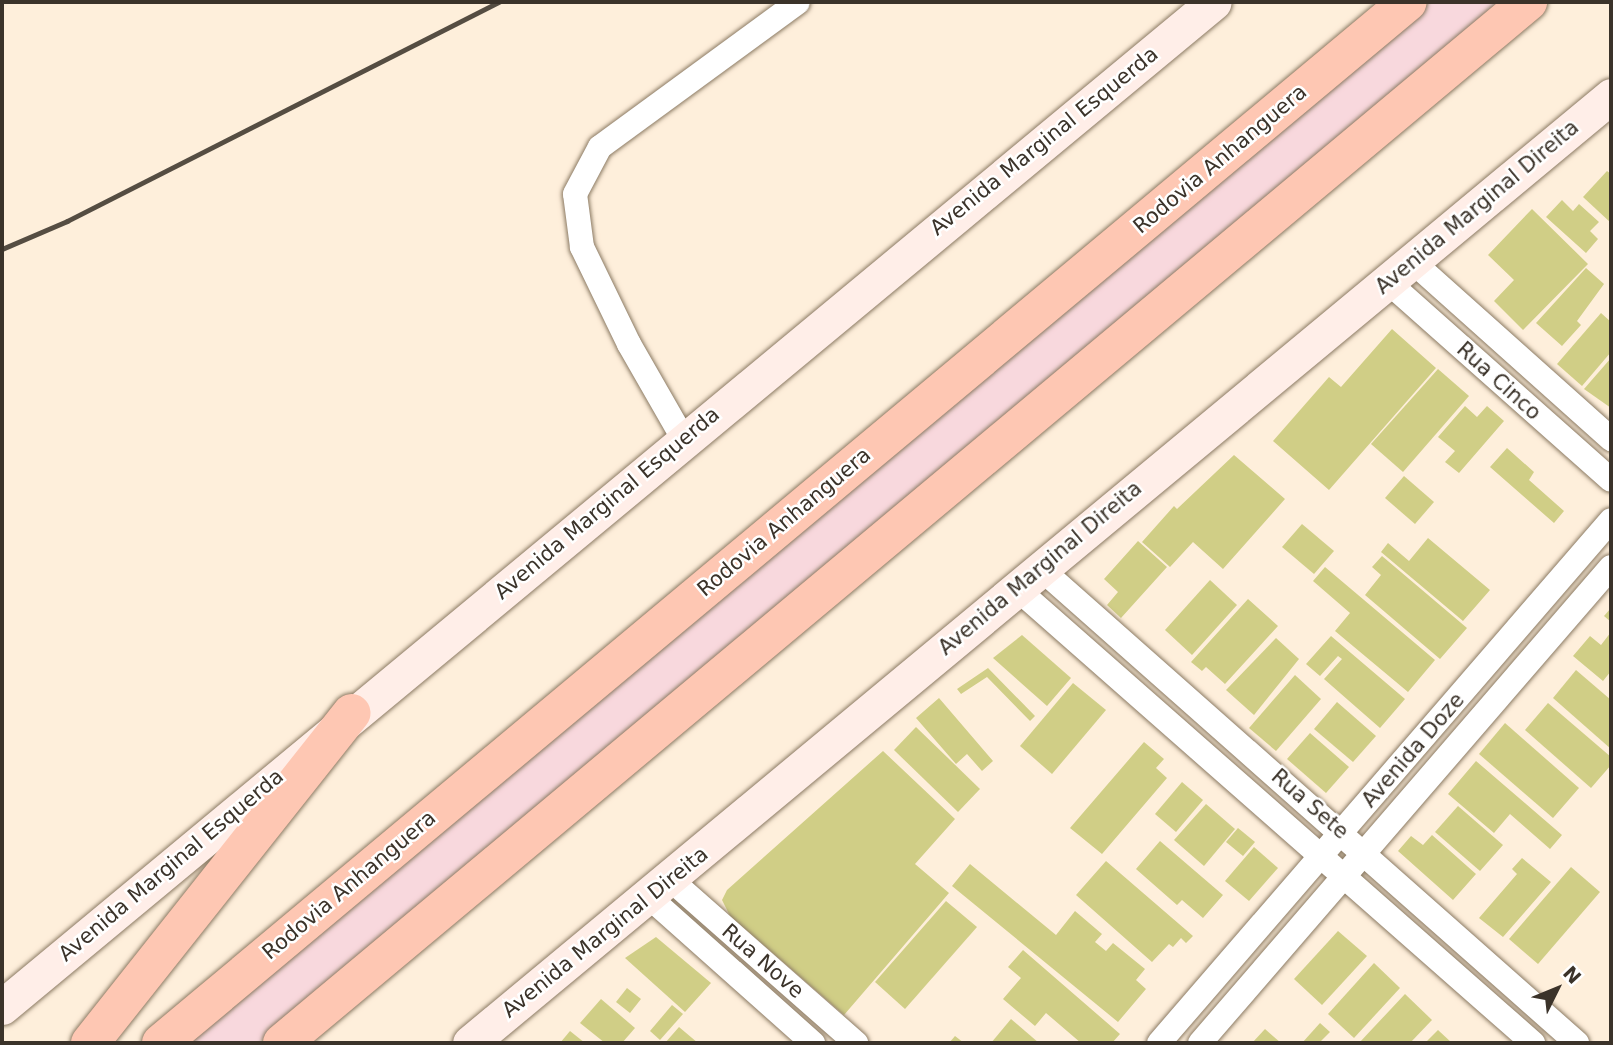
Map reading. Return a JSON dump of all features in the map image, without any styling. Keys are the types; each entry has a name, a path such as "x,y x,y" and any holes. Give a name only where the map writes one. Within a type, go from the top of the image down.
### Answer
{"highway":[{"name":"Rodovia Anhanguera","path":"161,1043 1408,2"},
{"path":"282,1043 1528,2"},
{"path":"90,1043 352,713"}],"main road":[{"name":"Avenida Marginal Esquerda","path":"2,1007 352,713 1214,2"},
{"name":"Avenida Marginal Direita","path":"470,1043 1611,96"}],"street":[{"path":"684,440 629,344 582,247 575,194 600,147 798,2"},
{"name":"Rua Cinco","path":"1401,272 1521,358 1611,439"},
{"name":"Rua Cinco","path":"1401,272 1499,381 1611,480"},
{"path":"1499,381 1521,358"},
{"name":"Avenida Doze","path":"1159,1043 1611,520"},
{"name":"Avenida Doze","path":"1200,1043 1611,567"},
{"name":"Rua Sete","path":"1028,578 1166,679 1342,832 1577,1043"},
{"name":"Rua Sete","path":"1028,578 1144,701 1533,1043"},
{"path":"1144,701 1166,679"},
{"name":"Rua Nove","path":"660,888 813,1043"},
{"name":"Rua Nove","path":"660,888 856,1043"}],"shaded area":[{"path":"1430,2 1506,2 258,1043 187,1043"}],"building":[{"path":"1607,171 1611,174 1611,223 1583,197"},
{"path":"1562,200 1573,211 1579,204 1599,222 1590,231 1598,239 1586,253 1546,217"},
{"path":"1532,209 1588,264 1523,330 1494,301 1514,280 1488,255"},
{"path":"1586,268 1604,284 1577,321 1581,325 1562,346 1536,323"},
{"path":"1601,313 1611,322 1611,352 1582,386 1557,364"},
{"path":"1392,329 1436,368 1329,490 1273,441 1329,377 1341,387"},
{"path":"1611,358 1611,408 1584,389"},
{"path":"1438,369 1469,396 1403,472 1371,444"},
{"path":"1465,406 1477,417 1487,406 1504,421 1459,473 1445,462 1455,451 1438,437"},
{"path":"1507,448 1534,472 1529,480 1564,511 1554,523 1490,467"},
{"path":"1234,455 1285,499 1223,569 1193,542 1170,567 1142,542 1174,506 1177,509"},
{"path":"1404,476 1434,502 1415,524 1385,498"},
{"path":"1302,524 1334,551 1314,574 1282,547"},
{"path":"1428,538 1490,590 1463,621 1381,552 1388,543 1409,561"},
{"path":"1138,541 1167,567 1121,618 1107,605 1118,592 1104,579"},
{"path":"1382,556 1467,628 1440,659 1365,595 1381,575 1372,567"},
{"path":"1325,567 1435,660 1408,692 1335,631 1350,613 1313,581"},
{"path":"1210,580 1237,605 1192,655 1165,630"},
{"path":"1248,599 1278,626 1225,684 1206,667 1202,671 1191,662"},
{"path":"1611,608 1611,622 1604,616"},
{"path":"1611,632 1611,671 1603,681 1573,656 1590,636 1601,645"},
{"path":"1022,635 1071,678 1047,706 993,658"},
{"path":"1331,636 1405,699 1380,728 1324,679 1342,659 1338,656 1320,676 1306,664"},
{"path":"1276,638 1299,659 1254,715 1226,690"},
{"path":"988,668 1035,716 1030,721 987,677 961,694 957,689"},
{"path":"1576,670 1611,700 1611,749 1553,698"},
{"path":"1295,675 1321,699 1276,751 1249,728"},
{"path":"1073,683 1106,710 1052,774 1020,746"},
{"path":"939,698 993,761 982,771 967,754 956,764 916,718"},
{"path":"1337,702 1376,736 1353,762 1314,729"},
{"path":"1548,703 1611,757 1611,765 1591,788 1525,730"},
{"path":"1505,723 1579,788 1553,818 1479,754"},
{"path":"916,727 980,789 958,812 894,750"},
{"path":"1310,733 1349,767 1326,793 1287,759"},
{"path":"1144,742 1164,759 1156,768 1167,778 1102,854 1070,828"},
{"path":"883,751 955,819 915,864 949,893 844,1015 730,916 722,900 727,890"},
{"path":"1476,761 1562,835 1550,849 1510,814 1494,833 1448,794"},
{"path":"1182,782 1203,800 1176,832 1155,814"},
{"path":"1206,804 1235,829 1204,866 1174,840"},
{"path":"1458,806 1503,845 1480,871 1435,832"},
{"path":"1238,828 1255,842 1243,856 1226,842"},
{"path":"1432,835 1476,874 1453,900 1398,851 1411,836 1423,845"},
{"path":"1160,841 1223,895 1203,918 1182,900 1177,905 1136,869"},
{"path":"1254,847 1278,868 1249,901 1225,881"},
{"path":"1522,858 1551,882 1503,937 1479,918 1517,874 1512,869"},
{"path":"1106,861 1193,936 1186,943 1181,938 1173,947 1169,944 1152,962 1076,895"},
{"path":"970,864 1056,935 1075,911 1102,934 1095,942 1106,951 1113,943 1145,969 1136,980 1146,989 1118,1022 952,886"},
{"path":"1571,867 1600,892 1538,964 1509,939"},
{"path":"946,901 977,927 905,1009 875,982"},
{"path":"1338,931 1367,956 1322,1005 1294,979"},
{"path":"656,937 711,983 685,1012 625,958"},
{"path":"1023,950 1120,1034 1112,1043 1081,1043 1046,1013 1035,1026 1003,999 1021,978 1008,967"},
{"path":"1374,963 1400,988 1354,1038 1328,1014"},
{"path":"627,988 641,999 630,1013 616,1002"},
{"path":"1405,994 1432,1020 1410,1043 1359,1043"},
{"path":"601,999 635,1028 622,1043 605,1043 580,1023"},
{"path":"672,1005 683,1014 660,1040 650,1031"},
{"path":"1011,1019 1039,1043 991,1043"},
{"path":"1320,1023 1330,1032 1319,1043 1302,1043"},
{"path":"679,1027 698,1043 665,1043"},
{"path":"1265,1029 1281,1043 1252,1043"},
{"path":"1438,1030 1452,1043 1425,1043"},
{"path":"570,1031 585,1043 560,1043"},
{"path":"955,1036 964,1043 949,1043"}],"railway":[{"path":"2,249 67,221 499,2"}]}
